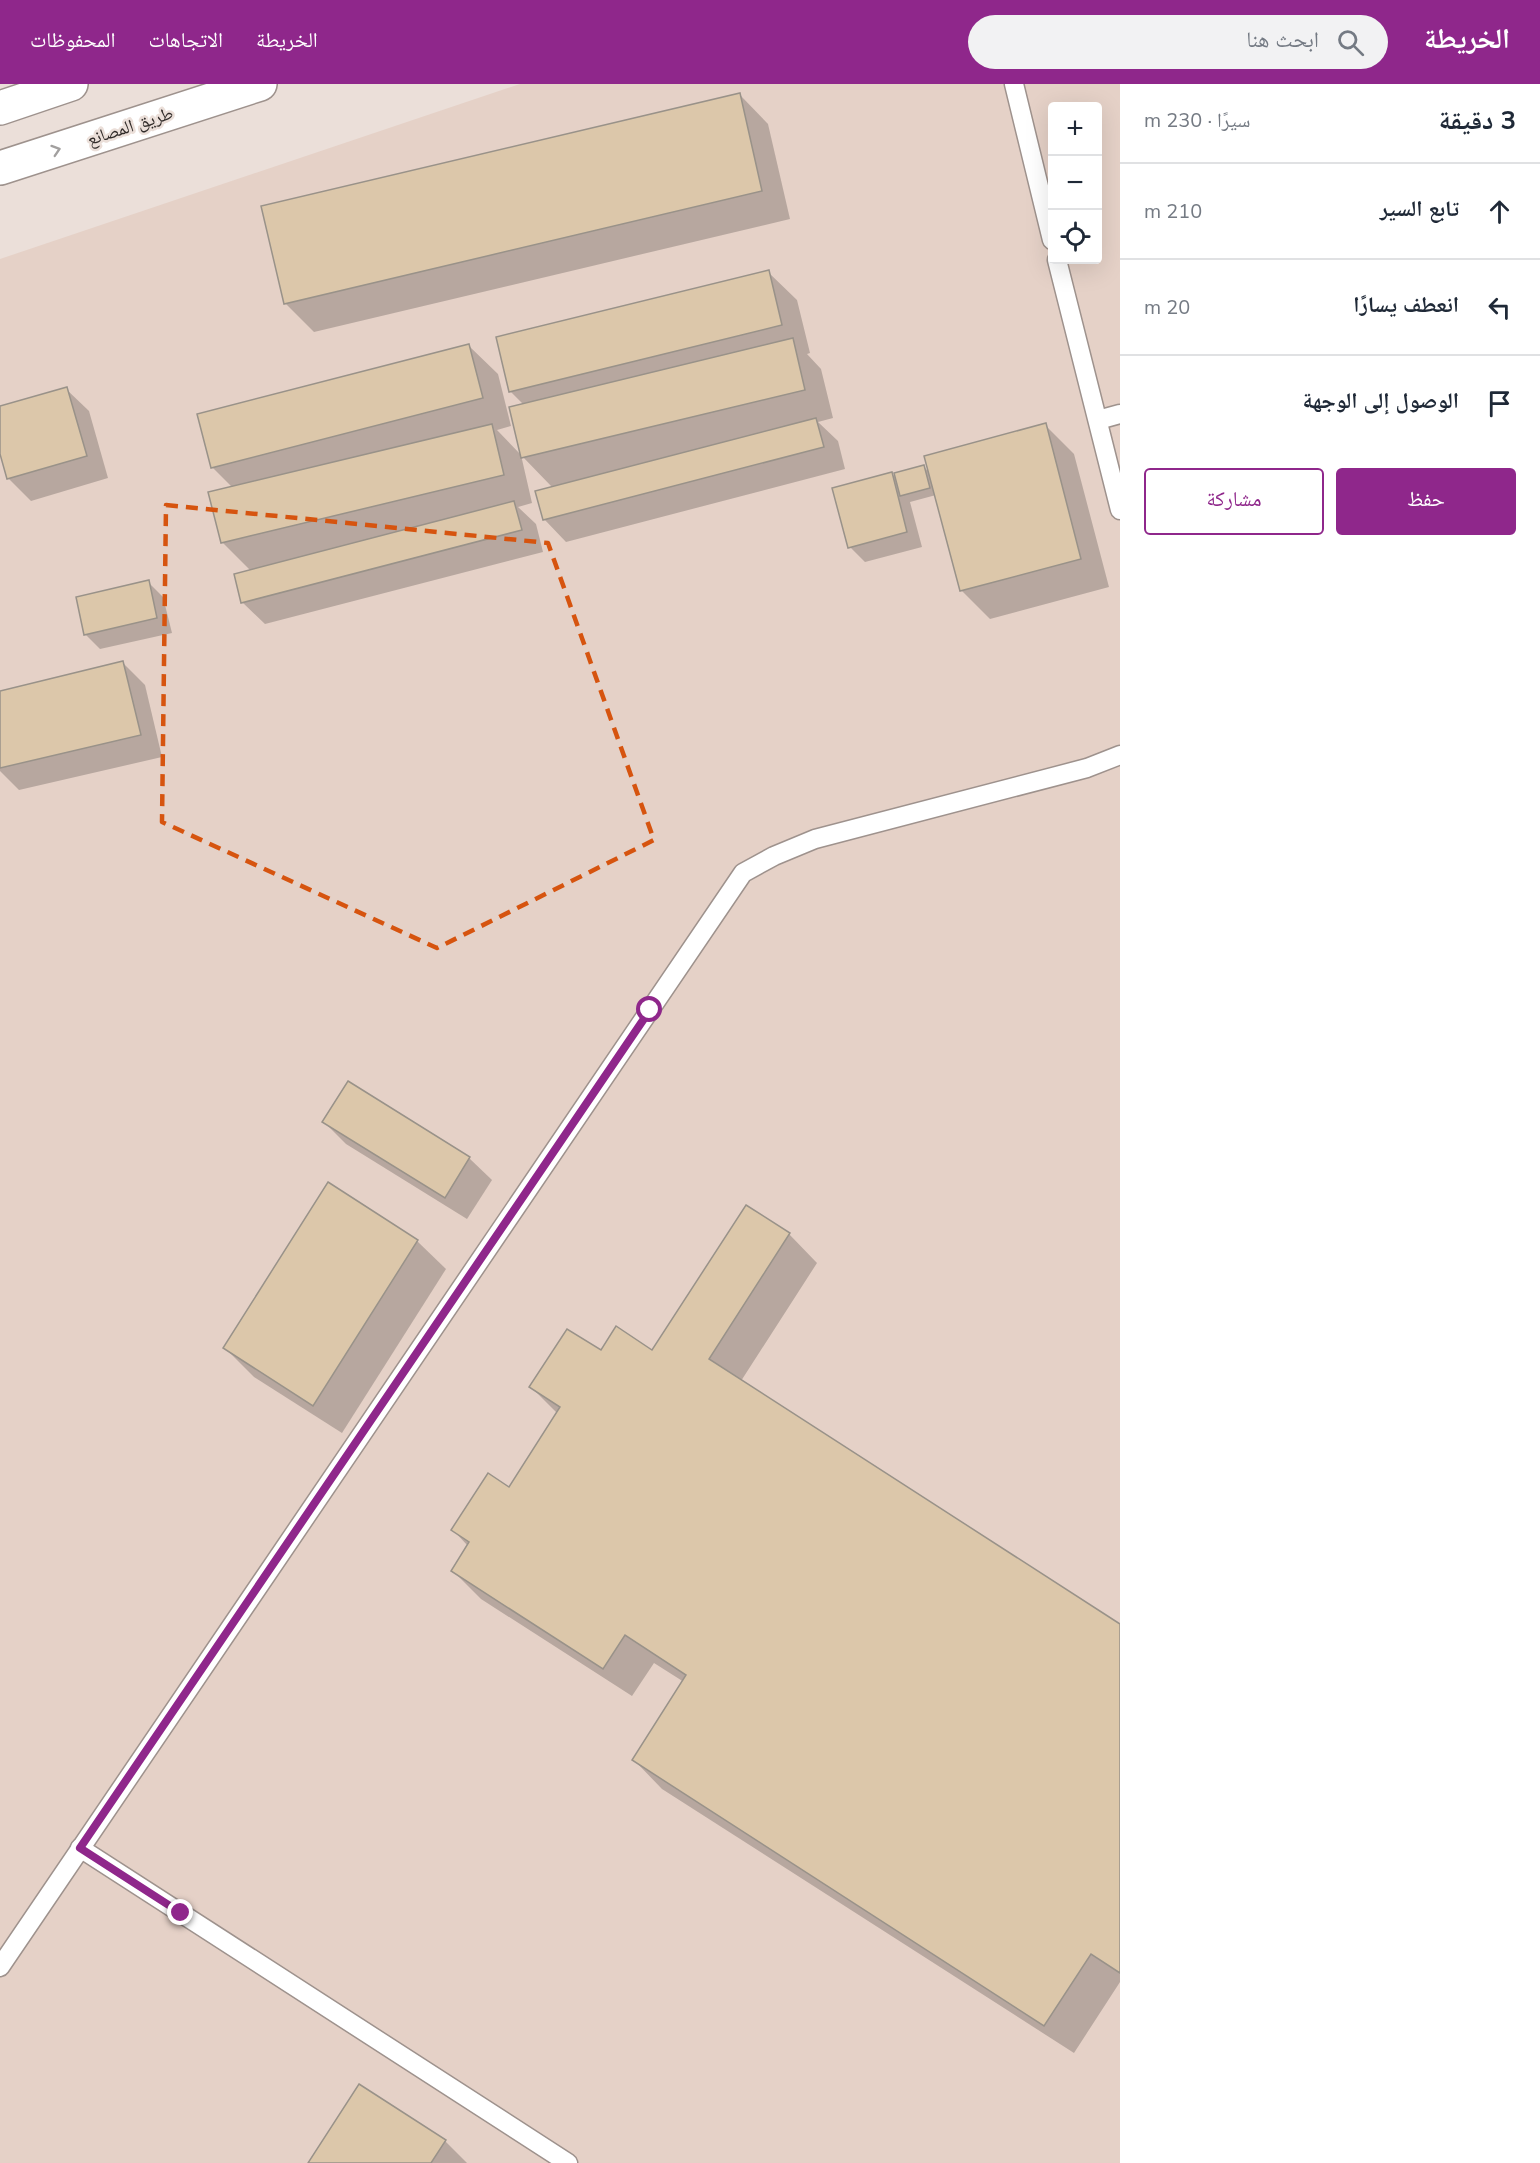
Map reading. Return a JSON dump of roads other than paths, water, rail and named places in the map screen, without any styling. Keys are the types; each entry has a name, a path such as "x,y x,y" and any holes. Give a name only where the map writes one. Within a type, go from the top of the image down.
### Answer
{"main road":[{"path":"0,108 71,84"},
{"name":"طريق المصانع","path":"0,168 260,84"}],"lane":[{"path":"1014,84 1048,220"},
{"path":"1059,264 1120,510"},
{"path":"1098,420 1120,414"},
{"path":"0,1967 743,873 774,856 815,840 1087,768 1120,755"},
{"path":"80,1848 568,2163"}]}
